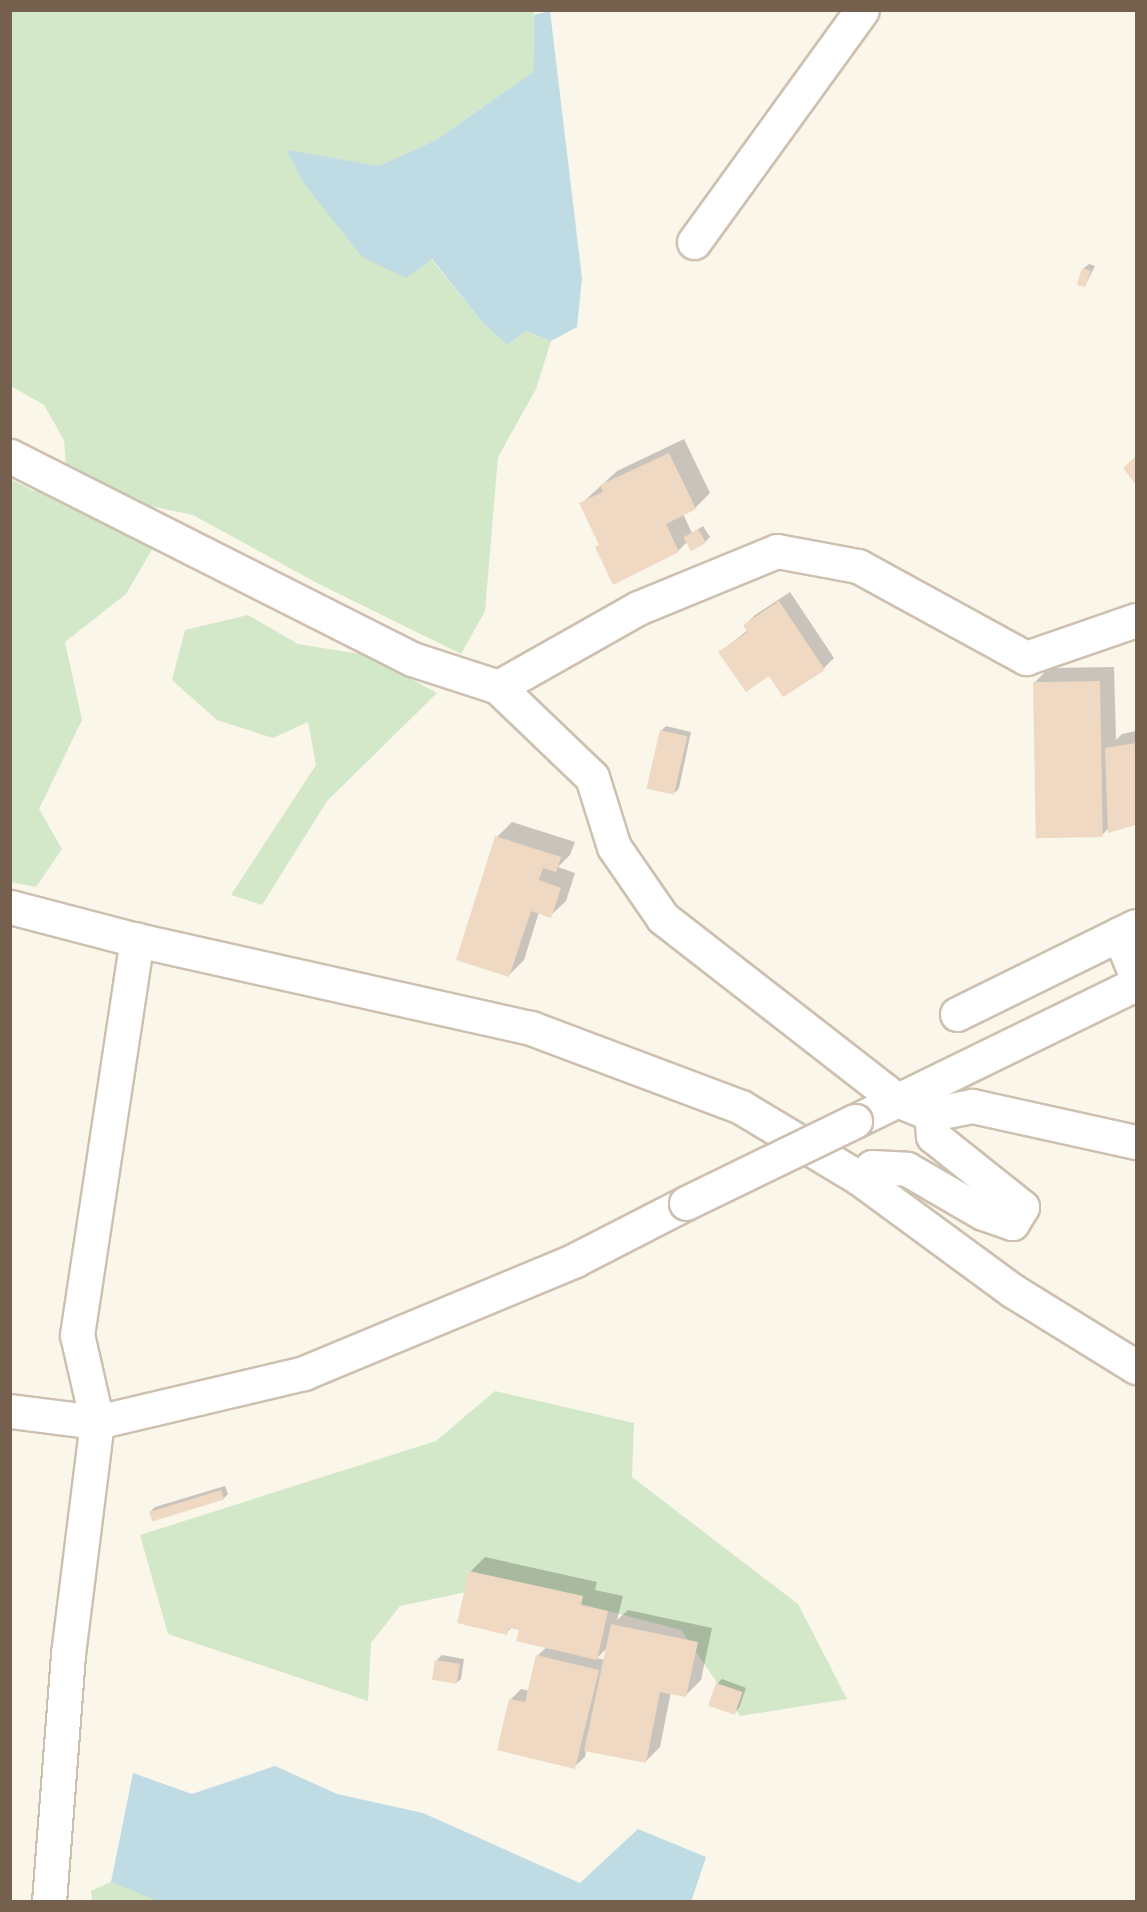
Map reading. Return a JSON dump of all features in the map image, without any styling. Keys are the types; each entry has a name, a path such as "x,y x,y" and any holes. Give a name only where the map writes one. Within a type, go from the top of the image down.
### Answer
{"street":[{"path":"694,242 862,10"},
{"path":"10,456 412,659 498,687 592,777 614,847 663,918 897,1100 931,1114 972,1106 1137,1142"},
{"path":"498,687 638,608 777,551 858,566 1026,658 1137,620"},
{"path":"10,907 137,940 531,1028 741,1107 859,1178 1013,1291 1137,1367"},
{"path":"957,1014 1128,930 1137,975"},
{"path":"49,1902 68,1654 98,1422 77,1335 137,940"},
{"path":"10,1411 98,1422 304,1373 575,1260 686,1203 1137,984"},
{"path":"859,1178 872,1167 907,1169 983,1213 1012,1224 1022,1207 933,1136 931,1114"}],"green space":[{"path":"11,11 534,11 533,72 436,140 379,166 287,151 431,259 481,321 507,345 526,331 551,341 536,389 498,457 485,611 461,654 317,583 193,515 145,505 66,466 64,440 44,405 11,386"},
{"path":"10,479 34,491 59,481 157,541 126,594 65,642 82,720 39,809 62,849 36,887 11,882"},
{"path":"248,615 298,644 366,655 437,693 327,801 262,905 231,895 316,765 308,722 273,738 217,720 172,680 185,630"},
{"path":"495,1391 634,1423 632,1477 798,1604 847,1699 740,1716 681,1630 504,1584 400,1606 371,1643 368,1701 168,1634 140,1535 436,1441"},
{"path":"111,1882 161,1901 92,1901 91,1891"}],"water":[{"path":"550,11 582,278 577,327 551,341 526,331 507,345 481,321 432,259 406,278 362,257 303,182 287,150 379,166 436,140 533,72 534,15"},
{"path":"275,1766 337,1794 423,1813 580,1883 638,1829 706,1857 691,1902 161,1902 111,1882 133,1773 192,1794"}],"building":[{"path":"1082,268 1091,271 1085,287 1077,285"},
{"path":"669,453 696,509 666,524 679,552 613,585 595,547 599,545 579,503 603,492 600,485"},
{"path":"1136,456 1136,485 1123,468"},
{"path":"698,529 706,543 691,551 683,538"},
{"path":"779,601 825,670 783,697 769,676 746,692 718,652 748,632 743,625"},
{"path":"1100,681 1103,837 1036,838 1033,682"},
{"path":"660,730 687,736 674,795 647,788"},
{"path":"1136,743 1136,825 1108,833 1105,748"},
{"path":"495,836 561,857 556,872 543,868 539,880 561,888 551,918 531,911 509,977 456,960"},
{"path":"221,1490 224,1500 152,1521 149,1512"},
{"path":"469,1571 583,1596 581,1605 608,1611 597,1660 516,1641 519,1630 509,1628 507,1635 457,1623"},
{"path":"611,1624 698,1642 686,1697 660,1692 646,1763 584,1751"},
{"path":"536,1655 599,1670 575,1769 497,1750 509,1699 525,1702"},
{"path":"435,1660 460,1664 457,1684 432,1680"},
{"path":"716,1683 742,1692 735,1715 708,1706"}]}
